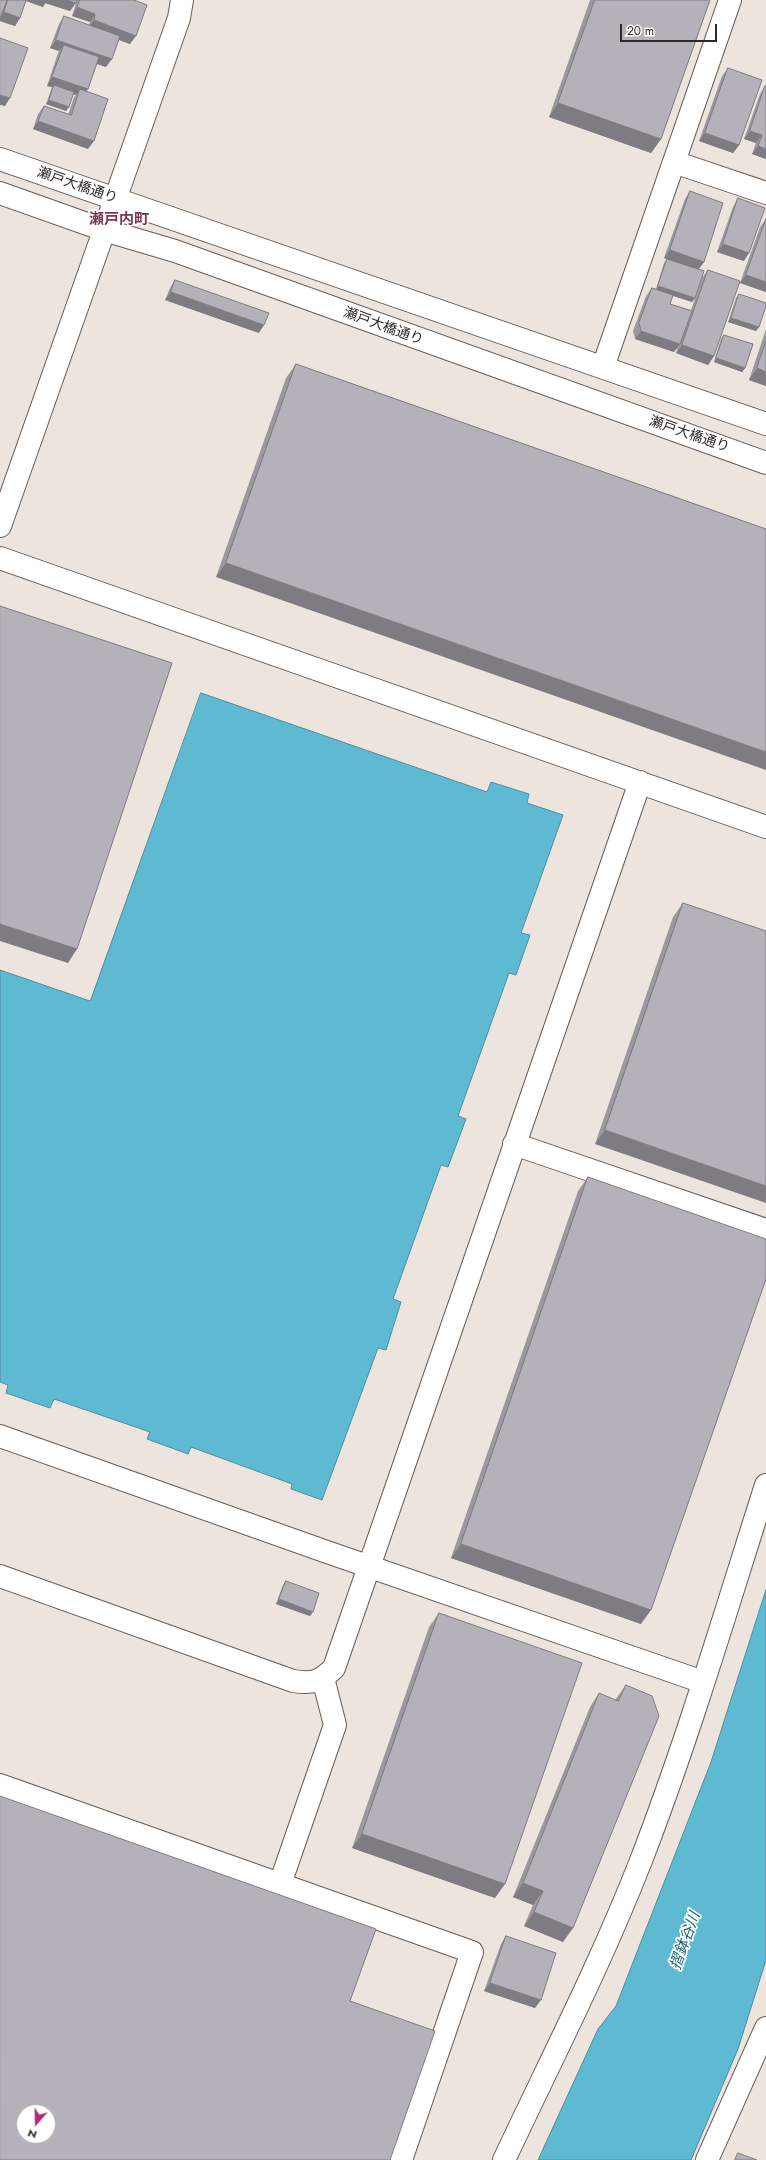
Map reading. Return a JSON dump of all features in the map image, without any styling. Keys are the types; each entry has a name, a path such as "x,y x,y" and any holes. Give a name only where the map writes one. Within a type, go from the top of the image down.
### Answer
{"street":[{"path":"0,526 179,18 182,0"},
{"path":"603,367 730,0"},
{"name":"瀬戸大橋通り","path":"0,159 766,424"},
{"path":"674,162 766,193"},
{"name":"瀬戸大橋通り","path":"0,194 104,230 175,251 766,463"},
{"path":"0,558 766,827"},
{"path":"0,1576 293,1682 309,1683 323,1678 334,1668 640,782"},
{"path":"514,1144 766,1230"},
{"path":"0,1436 370,1567 703,1682"},
{"path":"504,2160 616,1923 675,1770 766,1485"},
{"path":"280,1884 335,1725 323,1678"},
{"path":"0,1785 472,1952 401,2160"},
{"path":"707,2160 766,2028"}],"water":[{"path":"201,693 487,792 491,782 529,794 527,803 563,815 521,933 530,935 516,975 509,973 458,1116 466,1119 448,1167 441,1165 393,1299 401,1302 386,1350 378,1348 322,1500 291,1489 292,1484 191,1447 188,1454 147,1439 150,1432 54,1399 50,1408 6,1393 8,1385 0,1382 0,970 90,1001"},
{"name":"摺鉢谷川","path":"766,1590 766,1960 738,2049 691,2160 538,2160 598,2029 616,2006 711,1762"}],"building":[{"path":"0,0 7,0 0,19"},
{"path":"8,0 26,0 20,18 4,12"},
{"path":"66,0 77,0 76,3"},
{"path":"80,0 134,0 147,5 136,36 94,20 95,14 77,7"},
{"path":"595,0 710,0 661,139 558,103"},
{"path":"64,16 120,36 112,59 56,40"},
{"path":"0,38 28,48 10,98 0,95"},
{"path":"64,45 99,57 88,89 52,77"},
{"path":"728,68 762,80 739,145 705,133"},
{"path":"54,85 74,92 69,107 49,100"},
{"path":"765,86 766,149 758,146 762,135 750,131"},
{"path":"80,89 108,99 94,141 38,121 44,106 71,115"},
{"path":"690,191 723,203 704,262 670,250"},
{"path":"738,198 765,208 749,253 723,244"},
{"path":"766,219 766,282 746,275"},
{"path":"667,259 704,271 695,298 658,286"},
{"path":"708,270 740,281 714,356 682,345"},
{"path":"175,280 269,313 264,325 171,292"},
{"path":"652,288 673,295 670,304 692,311 680,344 641,331 639,323"},
{"path":"739,294 766,303 759,327 731,318"},
{"path":"724,335 753,344 745,368 716,358"},
{"path":"766,341 766,372 757,368"},
{"path":"296,364 766,529 766,752 226,563"},
{"path":"0,606 172,663 77,949 0,924"},
{"path":"683,903 766,931 766,1186 605,1130"},
{"path":"588,1177 766,1239 766,1279 651,1610 461,1544"},
{"path":"286,1581 319,1593 313,1612 279,1599"},
{"path":"439,1613 582,1663 505,1884 362,1834"},
{"path":"626,1685 652,1696 659,1716 573,1928 534,1912 543,1891 523,1883 599,1693 618,1701"},
{"path":"0,1796 376,1929 350,2001 435,2031 390,2160 0,2160"},
{"path":"506,1936 556,1953 541,2000 490,1983"},
{"path":"738,2153 757,2160 735,2160"}],"district":[{"name":"瀬戸内町","path":"119,220"}]}
